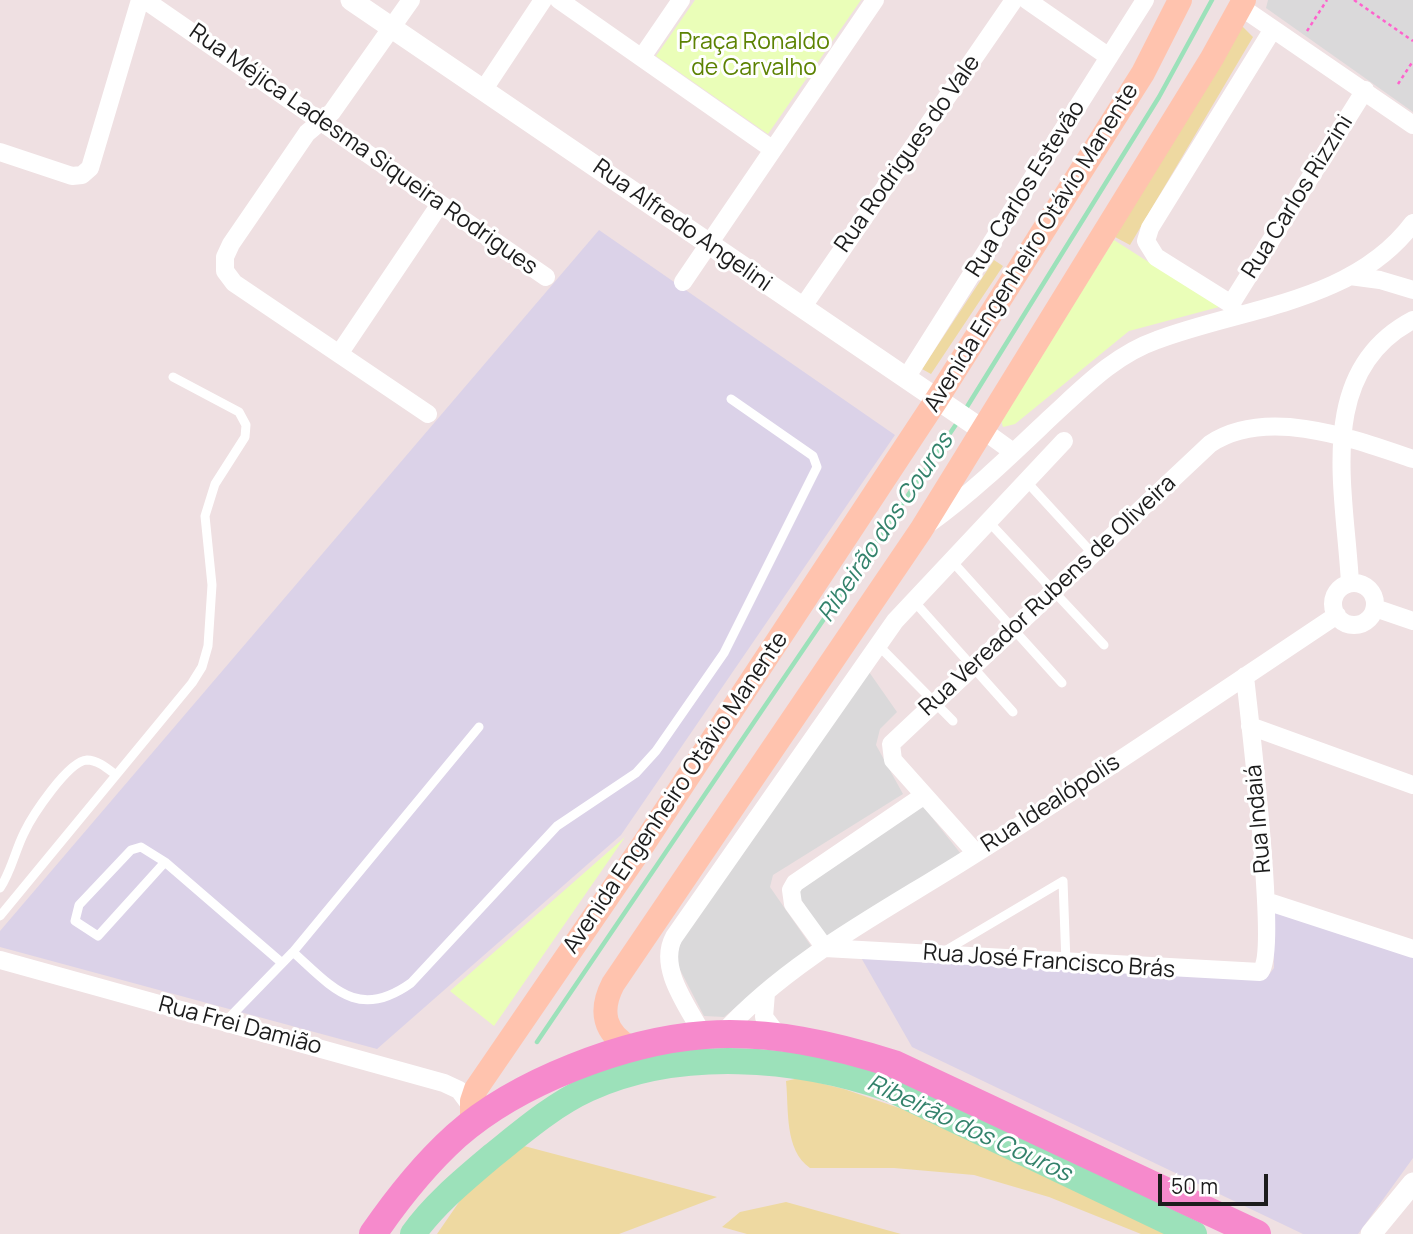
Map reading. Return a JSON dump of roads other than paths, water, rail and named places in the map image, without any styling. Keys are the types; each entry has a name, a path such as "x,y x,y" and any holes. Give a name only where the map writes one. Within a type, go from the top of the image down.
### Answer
{"highway":[{"path":"373,1234 425,1166 471,1115 537,1085 631,1048 712,1035 780,1038 848,1049 894,1064 1257,1234"}],"main road":[{"name":"Avenida Engenheiro Otávio Manente","path":"471,1115 477,1089 943,403 1143,73 1180,0"},
{"path":"631,1048 615,1038 605,1021 605,1003 613,984 921,530 979,428 1239,2"}],"street":[{"name":"Rua Méjica Ladesma Siqueira Rodrigues","path":"143,0 546,277"},
{"path":"0,152 72,176 82,175 90,168 143,0"},
{"name":"Rua Alfredo Angelini","path":"351,0 1013,452"},
{"path":"411,0 332,112 307,133 230,244 225,257 225,271 234,283 428,414"},
{"path":"484,89 543,0"},
{"path":"559,0 772,149"},
{"path":"642,57 681,0"},
{"path":"683,282 875,0"},
{"name":"Rua Rodrigues do Vale","path":"802,308 1014,0"},
{"path":"1027,0 1110,57"},
{"name":"Rua Carlos Estevão","path":"906,378 1145,0"},
{"path":"1239,2 1273,29 1413,125"},
{"path":"1234,310 1156,257 1146,241 1150,228 1273,29"},
{"name":"Rua Carlos Rizzini","path":"1234,310 1364,90"},
{"path":"339,354 440,204"},
{"path":"921,530 1013,452 1091,379 1123,356 1156,340 1234,310 1296,299 1350,276 1389,252 1413,223"},
{"path":"1389,252 1389,272 1405,287"},
{"path":"1350,276 1405,287"},
{"path":"1350,583 1341,435 1350,391 1361,365 1384,337 1413,320"},
{"name":"Rua Vereador Rubens de Oliveira","path":"976,853 893,760 890,749 894,739 1053,592 1092,552 1223,436 1286,428 1318,429 1413,459"},
{"path":"712,1035 672,975 671,942 912,599 1065,441"},
{"path":"1350,583 1370,589 1375,608 1368,620 1354,625 1337,615 1335,596 1350,583"},
{"path":"1375,608 1413,621"},
{"name":"Rua Idealópolis","path":"712,1035 825,948 976,853 1337,615"},
{"name":"Rua Indaiá","path":"1245,676 1266,901 1266,961"},
{"path":"1250,726 1413,785"},
{"path":"825,948 793,904 790,890 795,883 923,796"},
{"path":"1266,901 1413,949"},
{"name":"Rua José Francisco Brás","path":"825,948 1252,974 1264,969 1266,961"},
{"name":"Rua Frei Damião","path":"0,960 444,1083 458,1090 471,1115"},
{"path":"766,993 764,1017 780,1038"},
{"path":"1371,1234 1413,1183"}],"lane":[{"path":"0,916 192,683 202,667 208,646 212,584 205,516 215,484 245,438 246,425 239,412 173,377"},
{"path":"293,952 337,991 355,1000 373,1002 394,996 411,983 557,827 636,773 656,751 724,653 817,467 813,456 731,399"},
{"path":"1026,481 1092,552"},
{"path":"988,521 1104,645"},
{"path":"951,560 1062,683"},
{"path":"912,599 1013,712"},
{"path":"878,645 953,721"},
{"path":"225,1022 293,952 479,727"},
{"path":"0,888 24,832 65,774 77,763 87,760 95,761 116,775"},
{"path":"165,863 99,936 75,920 79,905 131,850 148,849 165,863 282,963"},
{"path":"939,955 1063,881 1066,962"}],"waterway":[{"name":"Ribeirão dos Couros","path":"965,410 1159,97 1212,0"},
{"name":"Ribeirão dos Couros","path":"537,1042 959,420"},
{"name":"Ribeirão dos Couros","path":"413,1234 440,1202 471,1174 538,1120 575,1095 624,1076 661,1067 739,1061 817,1070 890,1089 1194,1234"}],"park label":[{"name":"Praça Ronaldo de Carvalho","path":"754,56"}]}
